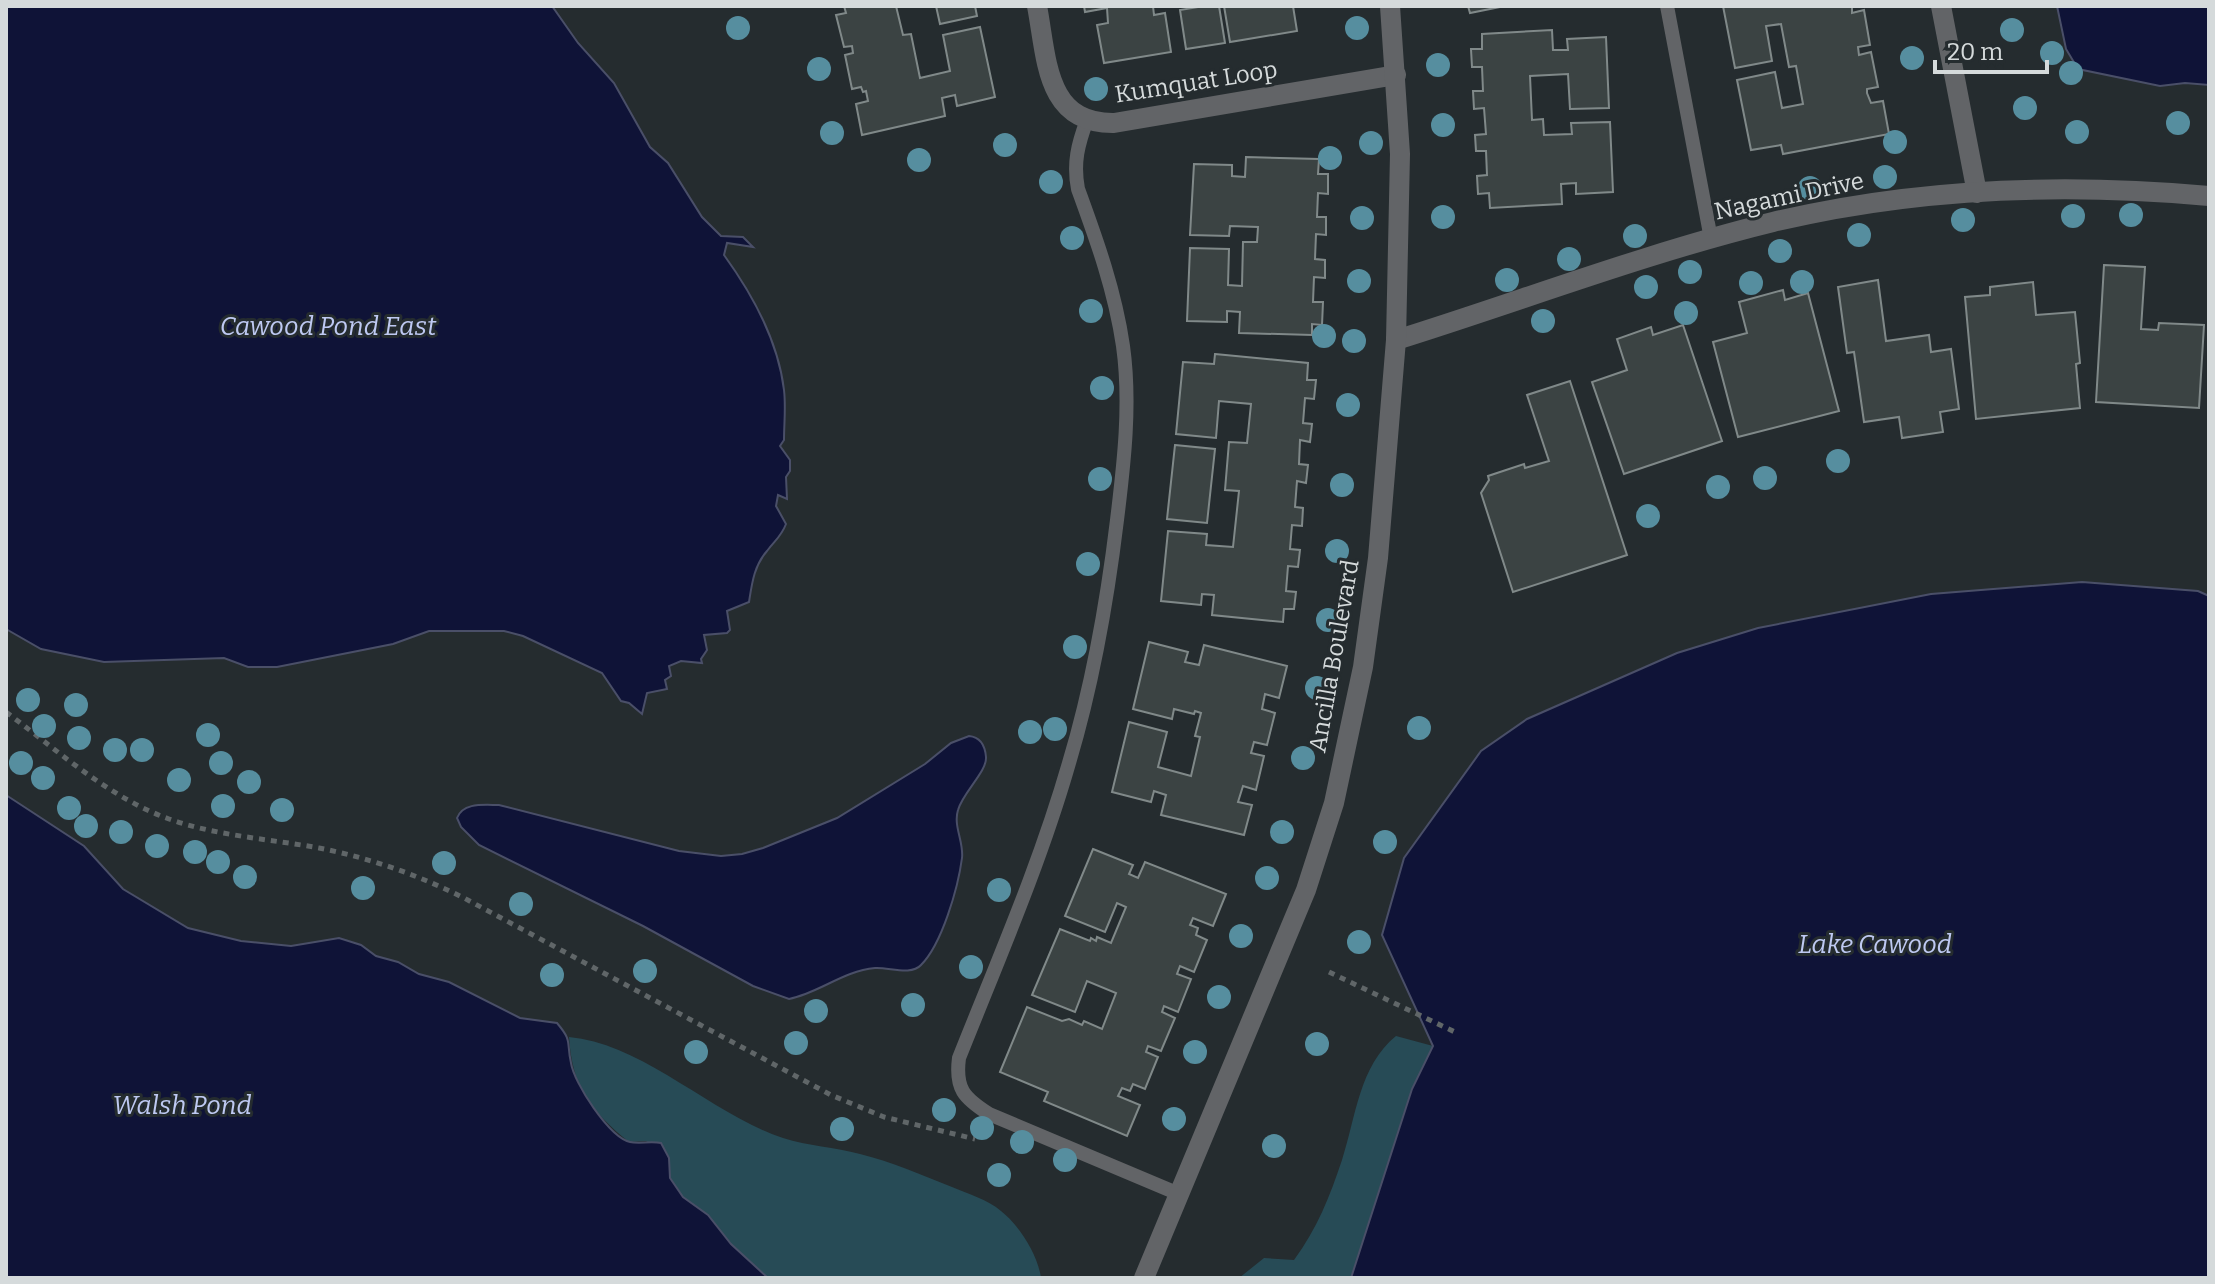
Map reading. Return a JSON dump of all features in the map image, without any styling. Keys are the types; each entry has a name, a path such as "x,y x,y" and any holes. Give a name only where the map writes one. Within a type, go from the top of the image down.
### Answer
{"street":[{"name":"Kumquat Loop","path":"1037,6 1058,97 1074,115 1087,120 1114,123 1396,75"},
{"name":"Ancilla Boulevard","path":"1144,1278 1306,890 1334,803 1360,681 1371,619 1396,340 1401,203 1390,6"},
{"path":"1941,6 1977,193"},
{"name":"Nagami Drive","path":"1396,340 1711,239 1822,212 1977,193 2090,189 2209,196"}],"lane":[{"path":"1667,6 1711,239"},
{"path":"1087,120 1077,149 1075,174 1110,282 1123,348 1127,393 1121,489 1110,586 1069,766 1033,874 959,1058 957,1072 961,1089 971,1102 989,1114 1179,1194"}],"path":[{"path":"6,712 114,793 141,807 205,829 353,856 418,876 831,1095 884,1117 981,1140"},
{"path":"1329,972 1457,1033"}],"shaded area":[{"path":"1396,1036 1433,1046 1412,1089 1351,1278 1239,1278 1264,1258 1294,1260 1302,1248 1333,1186 1366,1077 1384,1048"},
{"path":"569,1037 596,1042 623,1052 730,1113 783,1138 884,1161 984,1200 1008,1217 1021,1232 1032,1250 1041,1278 768,1278 731,1244 708,1215 683,1197 670,1178 669,1158 646,1141 629,1142 594,1108 574,1070"}],"water":[{"name":"Cawood Pond East","path":"6,6 552,6 578,43 614,83 650,147 668,163 702,217 721,236 743,237 753,247 727,243 724,255 763,319 781,371 785,409 784,440 780,446 790,460 790,471 786,477 787,499 778,495 776,506 786,524 759,563 749,602 727,611 730,630 704,635 707,650 702,663 681,661 669,666 671,676 665,680 667,689 647,693 642,714 629,703 621,701 602,673 523,636 504,631 429,631 393,644 277,667 248,667 224,658 104,662 41,649 6,629"},
{"path":"2057,6 2209,6 2209,85 2185,83 2160,86 2078,69 2066,49"},
{"name":"Lake Cawood","path":"2082,582 2198,591 2209,596 2209,1278 1351,1278 1412,1089 1433,1046 1382,935 1404,858 1481,751 1527,719 1677,653 1758,628 1931,594"},
{"path":"969,736 983,745 985,763 958,810 962,852 960,870 948,915 929,956 912,970 863,970 789,999 753,986 643,926 479,845 461,827 457,818 469,807 499,805 679,851 721,856 742,854 837,818 925,764 951,743"},
{"name":"Walsh Pond","path":"6,795 84,846 123,889 188,928 241,941 291,946 339,938 361,945 376,956 398,962 419,974 449,982 520,1018 557,1023 567,1038 571,1063 579,1083 603,1120 630,1142 661,1143 669,1158 670,1178 683,1197 708,1215 731,1244 768,1278 6,1278"}],"building":[{"path":"844,6 896,6 903,35 911,34 920,78 950,71 943,35 980,27 995,97 957,106 955,95 942,98 945,116 862,135 856,104 868,101 866,91 863,92 861,87 852,89 845,55 853,53 852,46 844,47 836,15 846,13"},
{"path":"936,6 975,6 977,16 940,24"},
{"path":"1084,6 1153,6 1154,15 1165,13 1171,52 1104,63 1097,25 1108,23 1107,8 1085,12"},
{"path":"1219,6 1225,43 1186,49 1180,10"},
{"path":"1224,6 1293,6 1297,31 1230,42"},
{"path":"1468,6 1505,6 1470,13"},
{"path":"1723,6 1852,6 1852,13 1864,10 1870,45 1858,47 1859,55 1871,52 1878,87 1867,89 1867,93 1871,103 1883,101 1889,134 1783,154 1781,145 1751,150 1737,80 1775,72 1782,108 1803,104 1796,66 1789,67 1781,24 1766,26 1772,61 1735,68"},
{"path":"1552,30 1553,50 1568,50 1567,39 1606,37 1609,108 1570,109 1568,74 1530,76 1532,120 1543,119 1544,135 1572,134 1571,123 1610,122 1613,192 1576,194 1576,183 1561,184 1562,204 1490,208 1489,193 1478,194 1477,176 1487,175 1486,151 1476,151 1475,135 1486,134 1484,108 1474,109 1473,91 1483,91 1482,67 1472,67 1471,49 1482,49 1482,34"},
{"path":"1246,157 1319,159 1318,174 1328,174 1328,194 1318,193 1317,217 1326,217 1326,235 1316,234 1315,259 1325,260 1325,278 1314,277 1313,302 1323,302 1322,325 1312,324 1312,335 1239,333 1240,312 1227,311 1227,322 1187,321 1190,248 1229,249 1228,285 1242,286 1243,242 1257,242 1258,227 1230,226 1229,236 1190,235 1194,164 1232,165 1232,176 1245,177"},
{"path":"2104,265 2145,267 2141,329 2158,330 2159,323 2204,325 2199,408 2096,402"},
{"path":"1878,280 1886,341 1929,335 1931,352 1951,349 1959,409 1940,412 1943,432 1902,438 1899,417 1864,422 1854,352 1847,353 1838,287"},
{"path":"2033,282 2036,315 2075,312 2080,408 1976,419 1965,297 1990,295 1990,287"},
{"path":"1783,290 1785,300 1808,293 1839,411 1738,437 1713,342 1747,333 1739,302"},
{"path":"1683,325 1722,441 1624,474 1592,382 1627,370 1617,339 1651,327 1653,335"},
{"path":"1215,354 1308,363 1307,380 1316,380 1314,399 1305,398 1303,423 1312,424 1310,442 1300,440 1299,464 1308,465 1306,483 1297,481 1295,507 1303,508 1302,526 1292,525 1290,549 1300,550 1298,567 1288,566 1286,591 1296,592 1294,609 1284,609 1283,622 1212,615 1214,595 1202,594 1201,605 1161,601 1168,531 1207,534 1206,545 1233,547 1239,491 1225,490 1229,442 1247,443 1251,404 1219,401 1216,438 1176,434 1183,362 1214,364"},
{"path":"1570,381 1627,555 1513,592 1481,493 1489,480 1488,476 1524,464 1525,468 1549,461 1527,395"},
{"path":"1175,445 1215,449 1207,523 1167,519"},
{"path":"1149,642 1188,652 1185,662 1199,665 1204,645 1287,666 1279,698 1265,694 1262,709 1275,713 1267,745 1254,742 1251,753 1264,756 1256,790 1243,786 1238,802 1252,805 1244,835 1161,815 1166,795 1154,791 1151,802 1112,792 1129,722 1167,732 1158,767 1191,776 1200,737 1195,736 1201,713 1174,709 1172,719 1133,709"},
{"path":"1093,849 1133,865 1129,874 1138,878 1145,862 1226,894 1213,926 1193,918 1190,925 1198,928 1196,935 1207,940 1194,972 1180,966 1177,974 1191,979 1178,1012 1164,1006 1162,1012 1175,1018 1161,1051 1148,1046 1146,1052 1158,1057 1145,1089 1133,1084 1130,1091 1122,1088 1118,1096 1140,1105 1127,1136 1044,1101 1048,1092 1000,1072 1027,1007 1062,1021 1069,1019 1082,1025 1084,1021 1102,1029 1116,993 1087,981 1075,1012 1032,995 1060,929 1090,941 1091,938 1096,941 1097,937 1111,943 1126,907 1117,903 1105,932 1065,916"}]}
